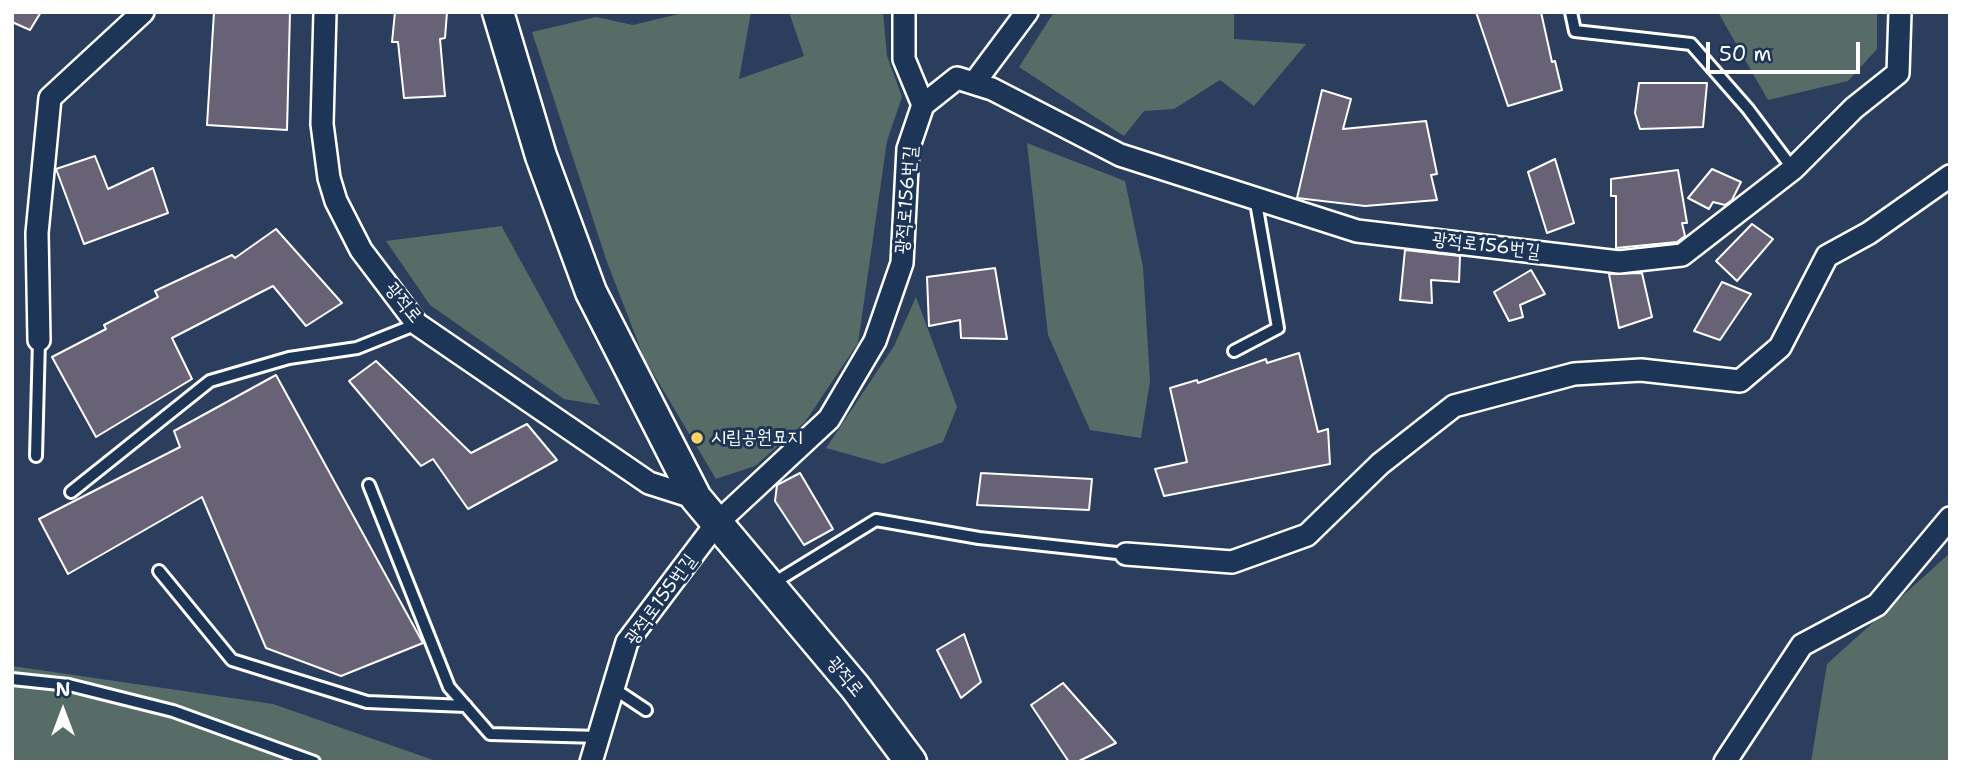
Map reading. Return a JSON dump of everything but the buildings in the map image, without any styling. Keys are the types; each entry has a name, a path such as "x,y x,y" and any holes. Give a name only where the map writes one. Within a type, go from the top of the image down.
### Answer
{"main road":[{"name":"광적로","path":"498,12 541,156 591,292 696,498 855,687 911,762"}],"street":[{"path":"39,340 37,233 50,98 143,12"},
{"name":"광적로","path":"325,12 322,124 329,178 336,201 361,250 416,324 649,483 696,498"},
{"path":"904,12 904,59 923,105 957,78 974,83 1027,12"},
{"name":"광적로156번길","path":"974,83 992,89 1120,155 1357,231 1619,262 1682,255 1793,169 1854,108 1898,74 1900,12"},
{"name":"광적로156번길","path":"716,524 829,419 875,341 902,263 908,149 923,105"},
{"path":"1126,554 1232,562 1307,535 1380,464 1454,406 1574,374 1642,370 1740,381 1780,347 1828,256 1869,233 1950,176"},
{"path":"1725,762 1802,645 1877,604 1950,518"},
{"name":"광적로155번길","path":"590,762 627,642 716,524"}],"lane":[{"path":"1570,12 1575,31 1691,44 1748,109 1793,169"},
{"path":"1234,351 1278,328 1255,197"},
{"path":"71,492 210,381 289,358 357,348 416,324"},
{"path":"36,456 39,340"},
{"path":"369,485 449,687 490,734 599,737"},
{"path":"769,586 876,520 979,538 1126,554"},
{"path":"159,571 232,660 367,702 466,706"},
{"path":"12,679 69,685 173,711 314,762"},
{"path":"614,688 646,710"}],"green space":[{"path":"687,12 751,12 739,79 804,56 789,12 883,12 887,56 902,97 887,141 858,343 805,422 755,466 716,479 644,358 606,259 532,32 596,17 633,25"},
{"path":"1054,12 1234,12 1234,39 1306,44 1254,106 1220,80 1174,109 1144,111 1124,136 1019,67"},
{"path":"1718,12 1877,12 1877,49 1848,81 1768,100"},
{"path":"1027,143 1125,181 1143,267 1150,381 1141,438 1090,430 1048,335"},
{"path":"502,226 600,405 564,399 430,305 386,241"},
{"path":"916,297 957,407 943,442 883,464 826,448 894,346"},
{"path":"1950,553 1950,762 1811,762 1827,664"},
{"path":"12,666 273,704 439,762 12,762"}],"place":[{"name":"시립공원묘지","path":"697,438"}]}
